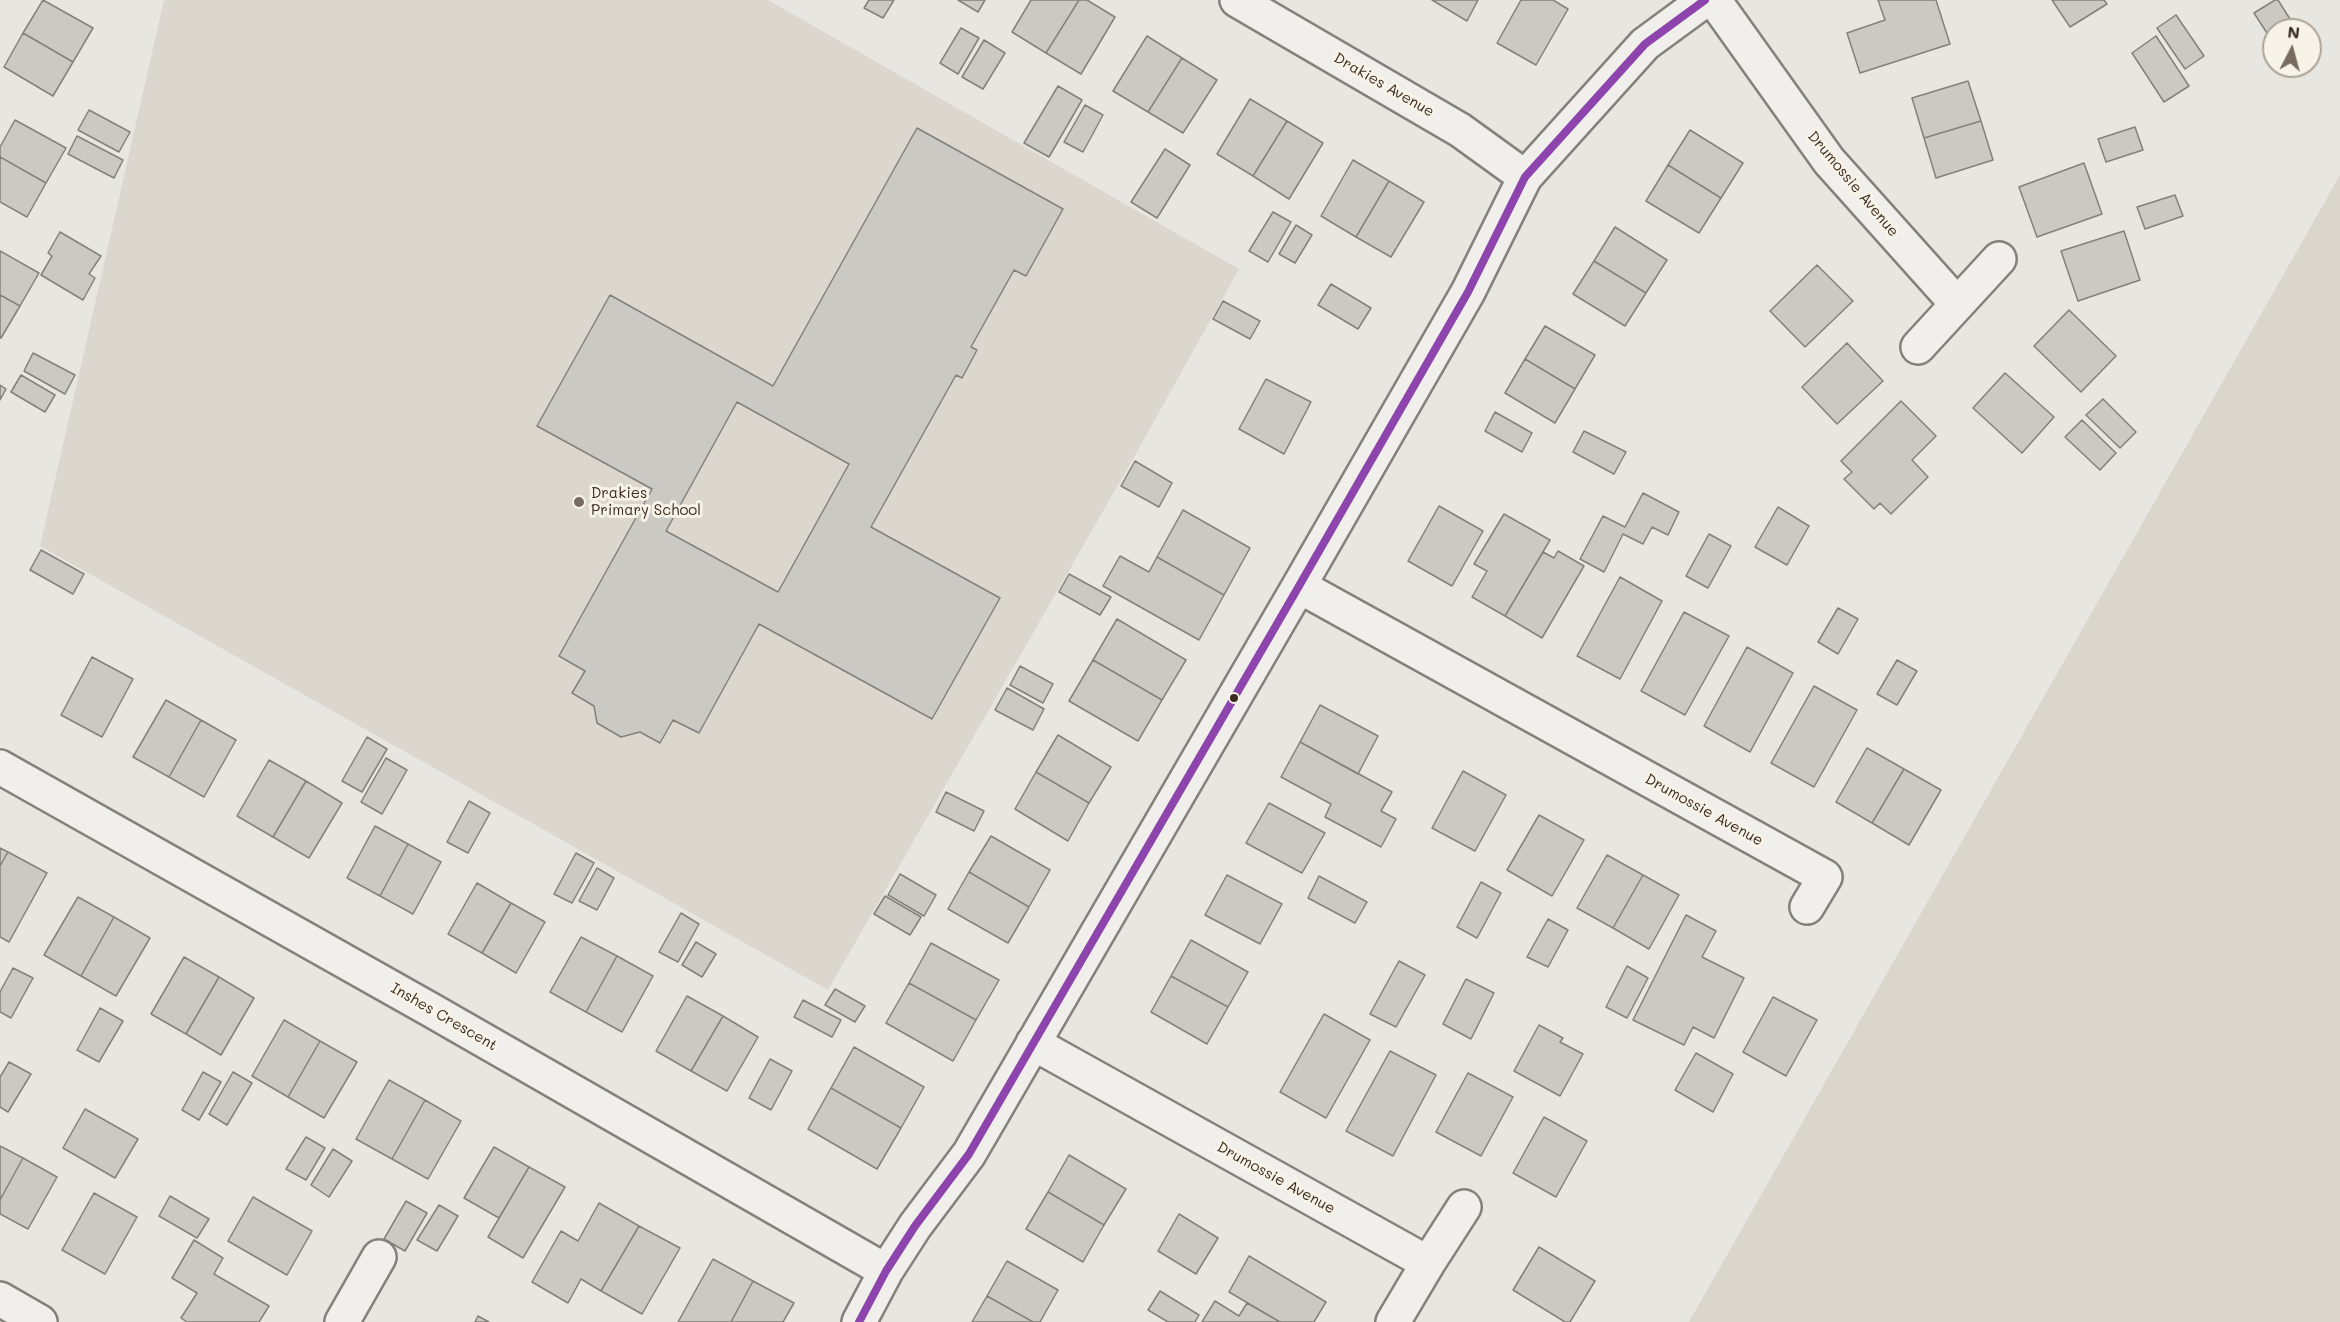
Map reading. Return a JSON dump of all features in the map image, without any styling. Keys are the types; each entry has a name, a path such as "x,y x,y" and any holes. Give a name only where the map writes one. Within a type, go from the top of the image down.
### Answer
{"street":[{"name":"Drakies Avenue","path":"1237,0 1460,130 1525,177"},
{"path":"859,1322 886,1271 915,1226 969,1154 1468,292 1525,177 1646,44 1705,0"},
{"name":"Drumossie Avenue","path":"1714,0 1829,161 1957,304"},
{"path":"1918,347 2000,259"},
{"name":"Drumossie Avenue","path":"1299,586 1825,877 1807,907"},
{"name":"Inshes Crescent","path":"0,767 421,1004 886,1271"},
{"name":"Drumossie Avenue","path":"1033,1042 1428,1263"},
{"path":"1393,1322 1464,1208"},
{"path":"353,1318 379,1257"},
{"path":"0,1299 40,1322"}],"shaded area":[{"name":"Drakies Primary School","path":"164,0 768,0 1239,269 1133,459 828,990 40,546"},
{"path":"2340,175 2340,1322 1689,1322"}],"building":[{"path":"43,0 93,28 73,62 23,33"},
{"path":"869,0 894,0 883,18 864,8"},
{"path":"958,0 985,0 978,12"},
{"path":"1031,0 1079,0 1046,53 1012,32"},
{"path":"1079,0 1087,0 1115,17 1081,74 1046,53"},
{"path":"1432,0 1478,0 1467,21"},
{"path":"1521,0 1553,0 1568,9 1536,65 1497,43"},
{"path":"1878,0 1936,0 1950,44 1860,73 1847,33 1885,20"},
{"path":"2052,0 2104,0 2107,4 2070,27"},
{"path":"2278,0 2289,18 2262,18 2262,25 2254,13"},
{"path":"2176,15 2204,56 2185,69 2157,28"},
{"path":"961,28 979,38 958,74 940,63"},
{"path":"23,33 73,62 53,96 4,67"},
{"path":"1147,36 1182,58 1148,112 1113,91"},
{"path":"2156,36 2189,86 2164,102 2132,53"},
{"path":"984,40 1005,53 983,89 962,77"},
{"path":"1182,58 1217,80 1183,133 1148,112"},
{"path":"1968,81 1981,121 1924,138 1912,98"},
{"path":"1058,86 1082,100 1049,157 1024,143"},
{"path":"1250,99 1287,121 1253,176 1217,154"},
{"path":"1085,105 1103,115 1083,152 1064,142"},
{"path":"89,110 130,132 119,152 78,130"},
{"path":"15,120 66,148 46,183 0,157 0,147"},
{"path":"1287,121 1323,143 1289,199 1253,176"},
{"path":"1981,121 1993,160 1936,178 1924,138"},
{"path":"2135,127 2143,150 2106,162 2098,139"},
{"path":"917,128 1063,209 1026,276 1014,270 971,347 977,350 962,378 956,375 871,527 1000,598 932,719 759,624 699,733 673,720 660,743 640,732 621,737 597,723 594,706 572,693 585,671 559,656 652,489 537,426 610,295 773,386","holes":["737,402 849,464 778,592 666,531"]},
{"path":"1690,130 1743,163 1721,198 1668,165"},
{"path":"77,136 123,160 114,178 68,154"},
{"path":"1165,149 1190,165 1157,218 1131,202"},
{"path":"0,157 46,183 27,217 0,202"},
{"path":"1353,160 1389,181 1356,237 1321,216"},
{"path":"2084,163 2102,214 2037,237 2019,187"},
{"path":"1668,165 1721,198 1699,233 1646,201"},
{"path":"1389,181 1424,202 1391,257 1356,237"},
{"path":"2175,195 2183,216 2145,229 2137,207"},
{"path":"1273,212 1291,222 1268,262 1249,251"},
{"path":"1296,225 1312,235 1295,263 1279,254"},
{"path":"1615,227 1667,260 1646,293 1594,261"},
{"path":"2124,231 2140,280 2078,301 2061,251"},
{"path":"60,232 101,256 89,274 95,278 83,300 41,275 52,256 48,253"},
{"path":"0,251 39,273 20,306 0,295"},
{"path":"1594,261 1646,293 1625,326 1573,294"},
{"path":"1817,265 1853,301 1805,347 1770,311"},
{"path":"1331,284 1371,308 1358,329 1318,305"},
{"path":"0,295 20,306 1,338 0,338"},
{"path":"1223,301 1260,321 1250,339 1213,319"},
{"path":"2069,310 2116,356 2081,392 2034,346"},
{"path":"1545,326 1595,355 1575,389 1525,359"},
{"path":"1847,343 1883,381 1837,424 1802,387"},
{"path":"33,353 75,375 65,394 24,371"},
{"path":"1525,359 1575,389 1555,423 1505,393"},
{"path":"2005,373 2054,417 2022,453 1973,408"},
{"path":"21,375 55,395 45,412 11,392"},
{"path":"1266,379 1311,402 1284,454 1239,429"},
{"path":"0,385 6,389 0,400"},
{"path":"2103,399 2136,432 2120,448 2086,415"},
{"path":"1901,401 1936,436 1912,460 1928,477 1891,514 1880,503 1874,509 1844,479 1852,472 1841,461"},
{"path":"1495,412 1532,433 1522,452 1485,431"},
{"path":"2082,420 2116,453 2100,470 2065,437"},
{"path":"1584,431 1626,452 1614,474 1573,452"},
{"path":"1135,461 1172,483 1159,507 1121,486"},
{"path":"1643,493 1679,512 1668,535 1652,527 1643,544 1623,534 1604,572 1580,559 1603,516 1625,527"},
{"path":"1439,506 1483,531 1452,586 1408,561"},
{"path":"1778,507 1809,526 1787,565 1755,547"},
{"path":"1183,510 1250,548 1224,595 1157,557"},
{"path":"1504,514 1550,540 1505,616 1472,597 1487,571 1474,564"},
{"path":"1709,534 1731,546 1708,588 1686,576"},
{"path":"41,550 84,574 73,594 30,570"},
{"path":"1558,551 1584,566 1542,638 1505,616 1543,552 1554,558"},
{"path":"1120,556 1149,572 1157,557 1224,595 1199,640 1103,586"},
{"path":"1069,574 1111,597 1100,615 1059,592"},
{"path":"1620,577 1662,601 1620,679 1577,656"},
{"path":"1838,608 1858,619 1838,654 1818,642"},
{"path":"1684,612 1729,636 1685,715 1641,691"},
{"path":"1117,619 1186,660 1162,700 1093,660"},
{"path":"1747,647 1793,673 1750,752 1704,726"},
{"path":"92,657 133,679 102,737 61,715"},
{"path":"1093,660 1162,700 1138,741 1069,701"},
{"path":"1897,660 1917,671 1897,705 1877,694"},
{"path":"1020,666 1053,684 1043,703 1010,685"},
{"path":"1814,686 1857,710 1814,787 1771,763"},
{"path":"1007,688 1044,709 1033,730 995,710"},
{"path":"166,700 201,720 169,777 133,757"},
{"path":"1320,705 1378,736 1358,774 1300,742"},
{"path":"201,720 236,740 204,797 169,777"},
{"path":"1058,735 1111,767 1089,803 1036,772"},
{"path":"367,737 387,749 362,792 342,781"},
{"path":"1300,742 1392,792 1381,811 1396,819 1381,847 1325,817 1331,804 1281,777"},
{"path":"1867,748 1904,769 1872,823 1836,802"},
{"path":"386,758 407,770 382,814 361,802"},
{"path":"269,760 306,781 273,837 237,816"},
{"path":"1904,769 1941,790 1909,845 1872,823"},
{"path":"1463,771 1506,795 1475,851 1432,828"},
{"path":"1036,772 1089,803 1068,841 1015,809"},
{"path":"306,781 342,803 309,858 273,837"},
{"path":"946,792 984,811 974,831 936,812"},
{"path":"469,801 490,813 468,853 447,842"},
{"path":"1269,803 1325,833 1302,873 1246,843"},
{"path":"1539,815 1584,840 1552,896 1507,870"},
{"path":"375,826 408,844 380,896 347,878"},
{"path":"991,836 1050,870 1029,907 969,872"},
{"path":"408,844 441,862 413,914 380,896"},
{"path":"0,848 8,852 0,866"},
{"path":"8,852 47,873 9,942 0,937 0,866"},
{"path":"576,853 594,863 572,903 554,894"},
{"path":"1607,855 1643,875 1613,928 1577,908"},
{"path":"597,868 614,878 597,910 579,901"},
{"path":"969,872 1029,907 1008,943 948,909"},
{"path":"900,874 936,895 924,916 888,895"},
{"path":"1227,875 1282,904 1260,944 1205,915"},
{"path":"1643,875 1679,895 1649,949 1613,928"},
{"path":"1319,876 1367,902 1355,923 1308,898"},
{"path":"1481,882 1501,893 1477,938 1457,927"},
{"path":"477,883 511,903 482,953 448,934"},
{"path":"885,896 921,917 910,935 874,914"},
{"path":"78,897 114,917 81,976 44,955"},
{"path":"511,903 545,922 516,973 482,953"},
{"path":"681,913 699,924 678,962 659,952"},
{"path":"1686,915 1716,931 1702,957 1744,978 1714,1038 1693,1027 1684,1045 1633,1020"},
{"path":"114,917 150,938 116,996 81,976"},
{"path":"1548,919 1568,930 1548,967 1527,957"},
{"path":"581,937 617,956 586,1012 550,992"},
{"path":"1191,940 1248,972 1228,1007 1171,976"},
{"path":"696,942 716,954 702,977 682,965"},
{"path":"931,943 999,980 976,1020 909,983"},
{"path":"617,956 653,976 622,1032 586,1012"},
{"path":"184,957 219,977 186,1034 151,1014"},
{"path":"1399,961 1425,975 1396,1027 1370,1014"},
{"path":"1627,966 1648,978 1627,1018 1606,1007"},
{"path":"13,968 33,978 11,1018 0,1012 0,992"},
{"path":"1171,976 1228,1007 1207,1044 1151,1012"},
{"path":"219,977 254,998 221,1055 186,1034"},
{"path":"1466,979 1494,993 1471,1039 1443,1024"},
{"path":"909,983 976,1020 953,1061 886,1023"},
{"path":"835,989 865,1006 855,1022 825,1005"},
{"path":"687,996 723,1016 691,1071 656,1051"},
{"path":"1773,997 1817,1020 1786,1076 1743,1052"},
{"path":"803,1000 841,1020 832,1037 794,1017"},
{"path":"100,1008 123,1021 99,1062 77,1050"},
{"path":"1324,1014 1370,1040 1326,1118 1280,1092"},
{"path":"723,1016 758,1037 727,1091 691,1071"},
{"path":"284,1020 320,1041 288,1097 252,1076"},
{"path":"1539,1025 1563,1038 1560,1042 1583,1054 1560,1096 1514,1071"},
{"path":"320,1041 357,1062 324,1118 288,1097"},
{"path":"854,1047 924,1087 901,1128 831,1088"},
{"path":"1390,1051 1436,1075 1393,1156 1346,1131"},
{"path":"1696,1053 1733,1074 1713,1112 1675,1090"},
{"path":"770,1059 792,1071 771,1110 749,1098"},
{"path":"9,1062 31,1074 8,1112 0,1107 0,1077"},
{"path":"203,1072 221,1082 199,1120 182,1110"},
{"path":"233,1072 252,1083 227,1125 209,1114"},
{"path":"1468,1073 1513,1097 1481,1156 1436,1132"},
{"path":"389,1080 425,1100 392,1159 356,1139"},
{"path":"831,1088 901,1128 877,1169 808,1129"},
{"path":"425,1100 461,1121 428,1179 392,1159"},
{"path":"85,1109 138,1139 115,1178 63,1148"},
{"path":"1544,1117 1587,1141 1556,1197 1513,1173"},
{"path":"306,1137 325,1148 306,1180 286,1169"},
{"path":"0,1146 23,1158 0,1200"},
{"path":"494,1147 529,1167 499,1218 464,1198"},
{"path":"333,1149 352,1161 329,1197 311,1185"},
{"path":"1069,1155 1126,1189 1104,1225 1048,1192"},
{"path":"23,1158 57,1177 28,1229 0,1214 0,1200"},
{"path":"529,1167 565,1187 523,1258 488,1237"},
{"path":"1048,1192 1104,1225 1083,1262 1026,1229"},
{"path":"94,1193 137,1217 105,1274 62,1250"},
{"path":"170,1196 209,1219 197,1238 159,1216"},
{"path":"253,1197 312,1231 287,1275 228,1241"},
{"path":"406,1201 427,1213 405,1251 384,1239"},
{"path":"599,1203 639,1226 601,1291 581,1279 568,1303 532,1282 561,1231 578,1241"},
{"path":"439,1205 458,1216 437,1251 417,1240"},
{"path":"1179,1214 1218,1238 1196,1274 1158,1251"},
{"path":"639,1226 680,1248 642,1314 601,1291"},
{"path":"194,1240 223,1258 214,1274 269,1306 259,1322 187,1322 181,1318 197,1293 172,1278"},
{"path":"1539,1247 1595,1281 1570,1322 1565,1322 1513,1290"},
{"path":"1249,1256 1326,1302 1314,1322 1280,1322 1229,1292"},
{"path":"713,1259 753,1281 731,1322 678,1322"},
{"path":"1007,1261 1058,1290 1040,1322 1033,1322 987,1296"},
{"path":"753,1281 794,1303 783,1322 731,1322"},
{"path":"1160,1291 1199,1315 1195,1322 1168,1322 1148,1310"},
{"path":"987,1296 1033,1322 972,1322"},
{"path":"1215,1301 1239,1316 1247,1303 1280,1322 1202,1322"},
{"path":"478,1316 489,1322 475,1322"}],"transit line":[{"path":"859,1322 886,1271 915,1226 969,1154 1468,292 1525,177 1645,44 1705,0"}],"place":[{"name":"Drakies Primary School","path":"579,502"}]}
